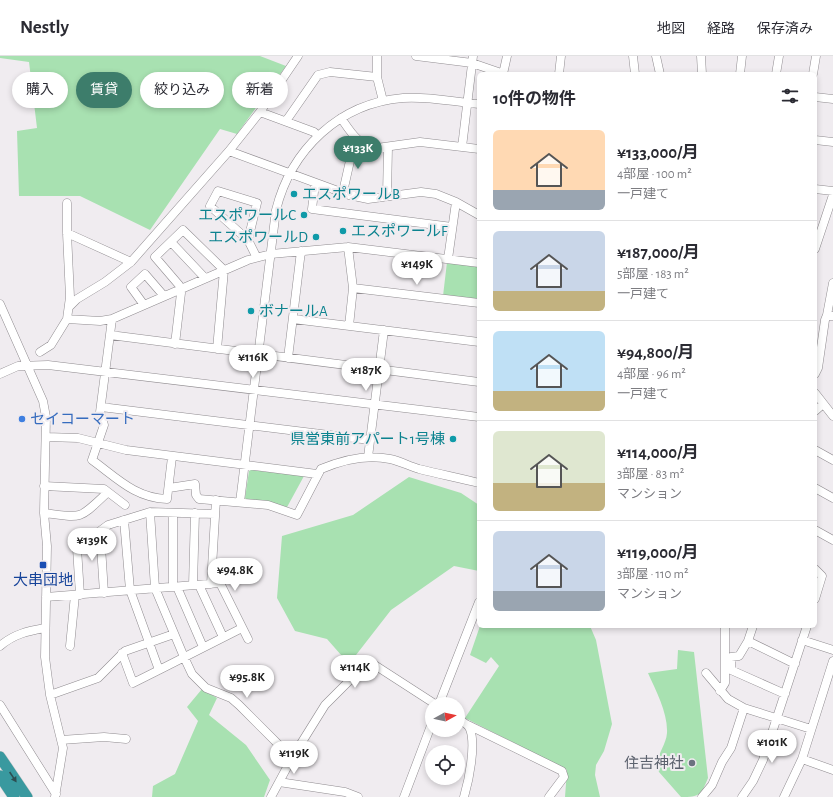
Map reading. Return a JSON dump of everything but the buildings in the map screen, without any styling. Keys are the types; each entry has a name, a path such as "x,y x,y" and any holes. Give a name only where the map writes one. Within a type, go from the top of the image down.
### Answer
{"highway":[{"path":"0,757 27,797"},
{"path":"0,776 14,797"}],"street":[{"path":"69,307 77,299 105,282 131,262 229,151 260,112 298,56"},
{"path":"377,56 377,77 383,101"},
{"path":"416,56 473,60 500,72"},
{"path":"504,72 507,56"},
{"path":"559,72 561,56"},
{"path":"633,56 635,72"},
{"path":"656,56 660,72"},
{"path":"701,56 702,72"},
{"path":"740,72 742,56"},
{"path":"776,72 779,56"},
{"path":"813,72 816,56"},
{"path":"462,147 473,60"},
{"path":"286,121 318,75 330,72 377,77"},
{"path":"817,97 833,99"},
{"path":"240,502 276,210 279,198 289,174 298,158 318,136 341,118 357,110 383,101 419,98 477,104"},
{"path":"260,112 314,132 318,136"},
{"path":"341,118 357,140 371,147 388,147 420,142 477,149"},
{"path":"343,192 354,143 357,140"},
{"path":"817,140 833,142"},
{"path":"387,196 388,147"},
{"path":"229,151 315,183 368,199 421,192 443,196 477,214"},
{"path":"315,183 312,209 452,227"},
{"path":"817,189 833,191"},
{"path":"248,240 257,203 218,191 210,206 248,240 256,256"},
{"path":"818,233 833,196"},
{"path":"40,352 51,344 67,319 70,297 67,202"},
{"path":"448,259 456,202"},
{"path":"175,344 181,293 180,289 155,257 183,230 224,270"},
{"path":"67,233 131,262"},
{"path":"171,242 205,278"},
{"path":"348,247 353,288 349,326"},
{"path":"67,319 100,321 112,319 256,256 270,254 348,247 477,263"},
{"path":"288,358 301,251"},
{"path":"217,349 224,270"},
{"path":"144,305 131,287 145,274 164,296"},
{"path":"817,370 824,320 830,316 833,283"},
{"path":"353,288 477,303"},
{"path":"0,304 43,401 46,417 44,486 44,512 47,546 45,628 46,670 63,755 56,796"},
{"path":"112,319 100,412 104,425 92,460 142,495 168,499 172,457"},
{"path":"293,319 477,342"},
{"path":"368,457 384,330"},
{"path":"110,335 477,382"},
{"path":"0,374 18,366 27,364 48,365 477,417"},
{"path":"817,396 833,416"},
{"path":"817,409 823,404"},
{"path":"101,407 370,440"},
{"path":"46,437 78,438 126,450 172,457 317,474"},
{"path":"817,451 833,460"},
{"path":"169,488 195,484 196,495 200,499 268,505 297,515 317,474 321,469 335,463 368,457 391,459 418,469 477,483"},
{"path":"44,486 104,489 125,505"},
{"path":"817,489 833,498"},
{"path":"44,512 76,517 83,515 108,492"},
{"path":"211,584 216,500"},
{"path":"70,646 77,595 77,548 108,525 150,512 215,514"},
{"path":"150,512 155,588 192,674 206,688 235,701 292,758"},
{"path":"173,513 175,587 203,647"},
{"path":"195,513 196,585 223,638"},
{"path":"124,520 130,590 159,670"},
{"path":"100,530 104,593"},
{"path":"817,531 833,540"},
{"path":"817,571 822,576 817,592"},
{"path":"46,598 220,583 248,639"},
{"path":"442,697 477,607"},
{"path":"0,646 9,639 22,633 45,628"},
{"path":"122,653 133,683 242,628"},
{"path":"720,691 725,682 725,628"},
{"path":"751,628 748,641 739,656 731,657 731,670 785,694"},
{"path":"742,797 753,781 763,760 806,628"},
{"path":"50,695 98,678 122,653 174,634"},
{"path":"802,640 833,650"},
{"path":"748,641 795,664"},
{"path":"784,797 802,759 833,661"},
{"path":"271,797 292,758 325,705 366,664 370,662 425,698"},
{"path":"706,673 728,699 744,708 811,729"},
{"path":"0,705 56,796"},
{"path":"702,797 712,785 722,762 731,748 744,708"},
{"path":"465,723 562,771 564,777 549,797"},
{"path":"464,797 472,755 470,730 468,725"},
{"path":"61,740 104,737 126,739"},
{"path":"404,797 427,737"},
{"path":"802,759 833,770"},
{"path":"278,782 345,792 358,797"}],"green space":[{"path":"0,56 260,56 286,66 282,72 232,72 232,108 256,108 237,134 220,129 150,230 80,196 19,196 17,131 37,128 35,108 68,108 68,72 30,72 29,62 0,58"},
{"path":"447,262 477,266 477,300 443,296"},
{"path":"249,471 304,476 286,509 248,501 245,498"},
{"path":"409,477 461,493 477,504 477,571 454,566 391,610 349,664 327,639 295,631 277,598 282,536 353,515"},
{"path":"479,628 591,628 596,640 612,724 604,751 596,765 595,775 600,797 565,797 567,770 465,718 499,666 491,657 486,663 470,655"},
{"path":"678,650 694,652 708,778 704,788 699,794 687,797 681,797 659,772 658,762 666,738 667,725 664,710 648,673 677,669"},
{"path":"202,689 217,698 209,715 246,745 270,780 264,797 152,797 153,786 175,774 198,721 187,707"}],"place":[{"name":"エスポワールB","path":"294,194"},
{"name":"エスポワールC","path":"304,215"},
{"name":"エスポワールF","path":"343,231"},
{"name":"エスポワールD","path":"316,237"},
{"name":"ボナールA","path":"251,311"},
{"name":"セイコーマート","path":"22,419"},
{"name":"県営東前アパート1号棟","path":"453,439"},
{"name":"大串団地","path":"43,565"},
{"name":"住吉神社","path":"692,763"}]}
